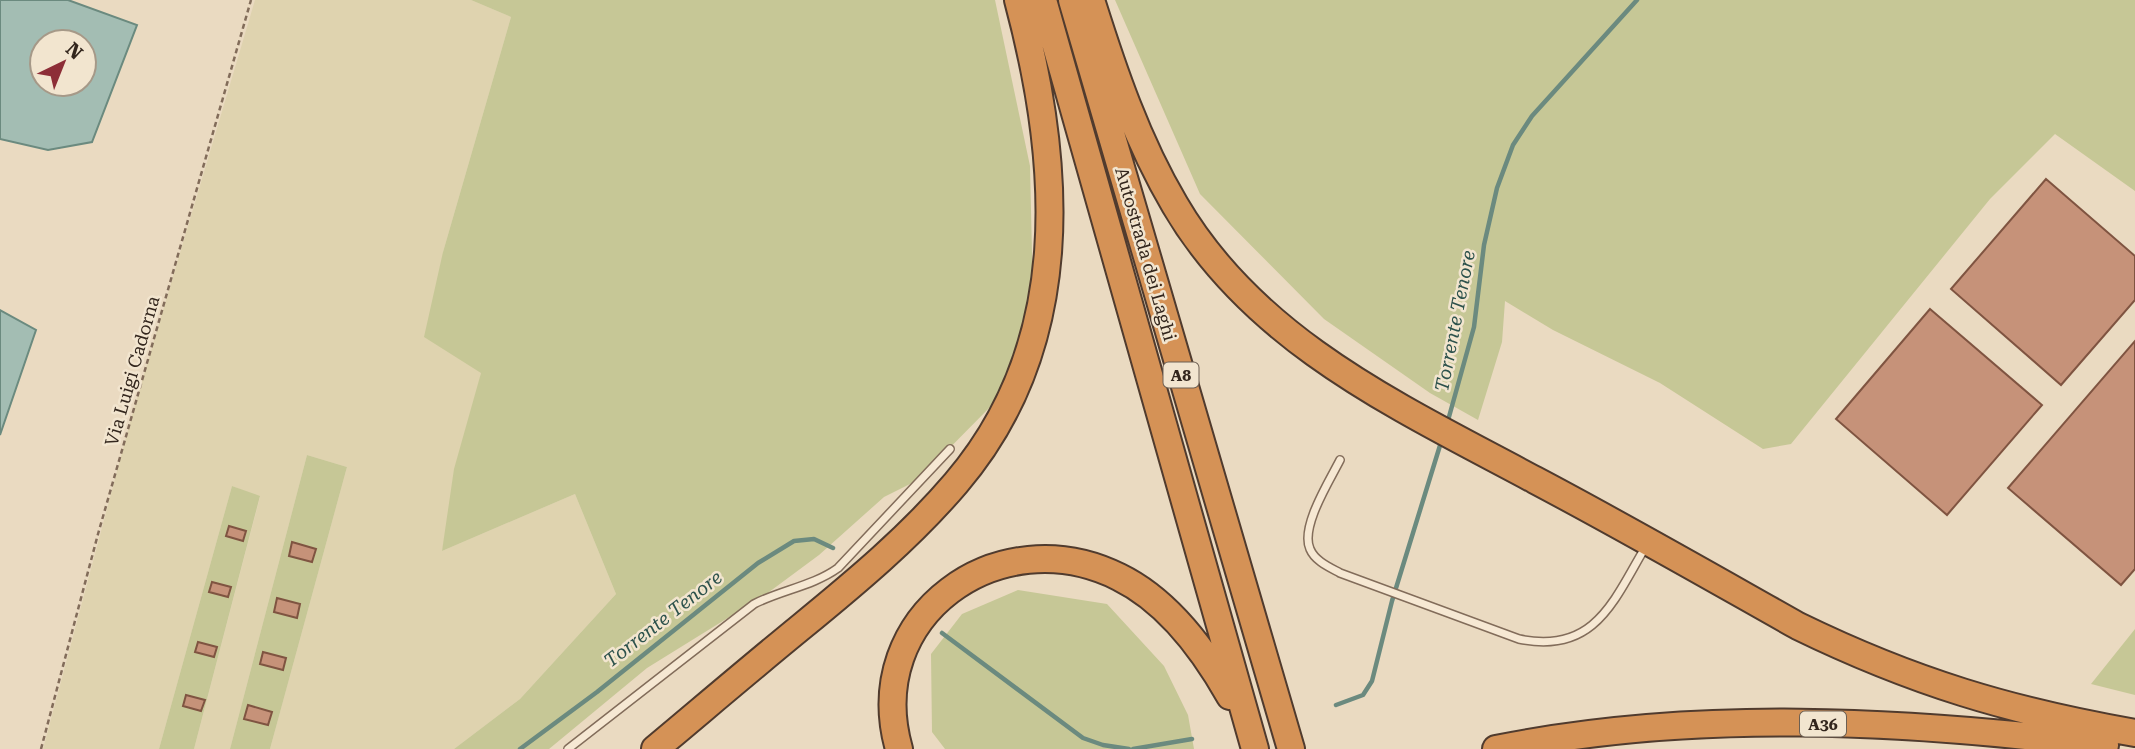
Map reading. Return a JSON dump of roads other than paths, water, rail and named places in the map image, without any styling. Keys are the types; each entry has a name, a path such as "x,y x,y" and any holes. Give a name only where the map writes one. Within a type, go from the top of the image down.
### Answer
{"highway":[{"path":"655,749 893,549 958,481 1000,418 1031,346 1047,275 1050,240 1048,147 1038,80 1018,0"},
{"name":"Autostrada dei Laghi","path":"1044,0 1252,739"},
{"name":"Autostrada dei Laghi","path":"1072,0 1291,749"},
{"path":"1091,0 1109,58 1147,153 1175,206 1240,290 1279,328 1357,384 1798,626 1905,674 2001,706 2135,733"},
{"path":"899,749 890,706 891,688 916,622 943,595 971,576 1007,563 1045,559 1087,565 1119,577 1153,599 1185,631 1216,671 1252,739"},
{"name":"A36","path":"1496,749 1621,730 1706,724 1933,728 2135,748"}],"lane":[{"path":"568,749 754,604 778,592 824,579 838,568 950,449"},
{"path":"1340,460 1309,526 1310,549 1324,565 1371,585 1520,639 1541,643 1560,642 1591,628 1605,615 1648,542"}],"waterway":[{"name":"Torrente Tenore","path":"1447,424 1474,327 1484,245 1497,188 1513,145 1532,116 1637,0"},
{"name":"Torrente Tenore","path":"1336,705 1363,695 1372,681 1392,601 1442,439"},
{"name":"Torrente Tenore","path":"520,749 597,692 758,563 794,541 814,539 833,548"},
{"name":"Torrente Tenore","path":"942,633 1083,738 1103,745 1129,749"},
{"name":"Torrente Tenore","path":"1133,749 1192,739"}]}
